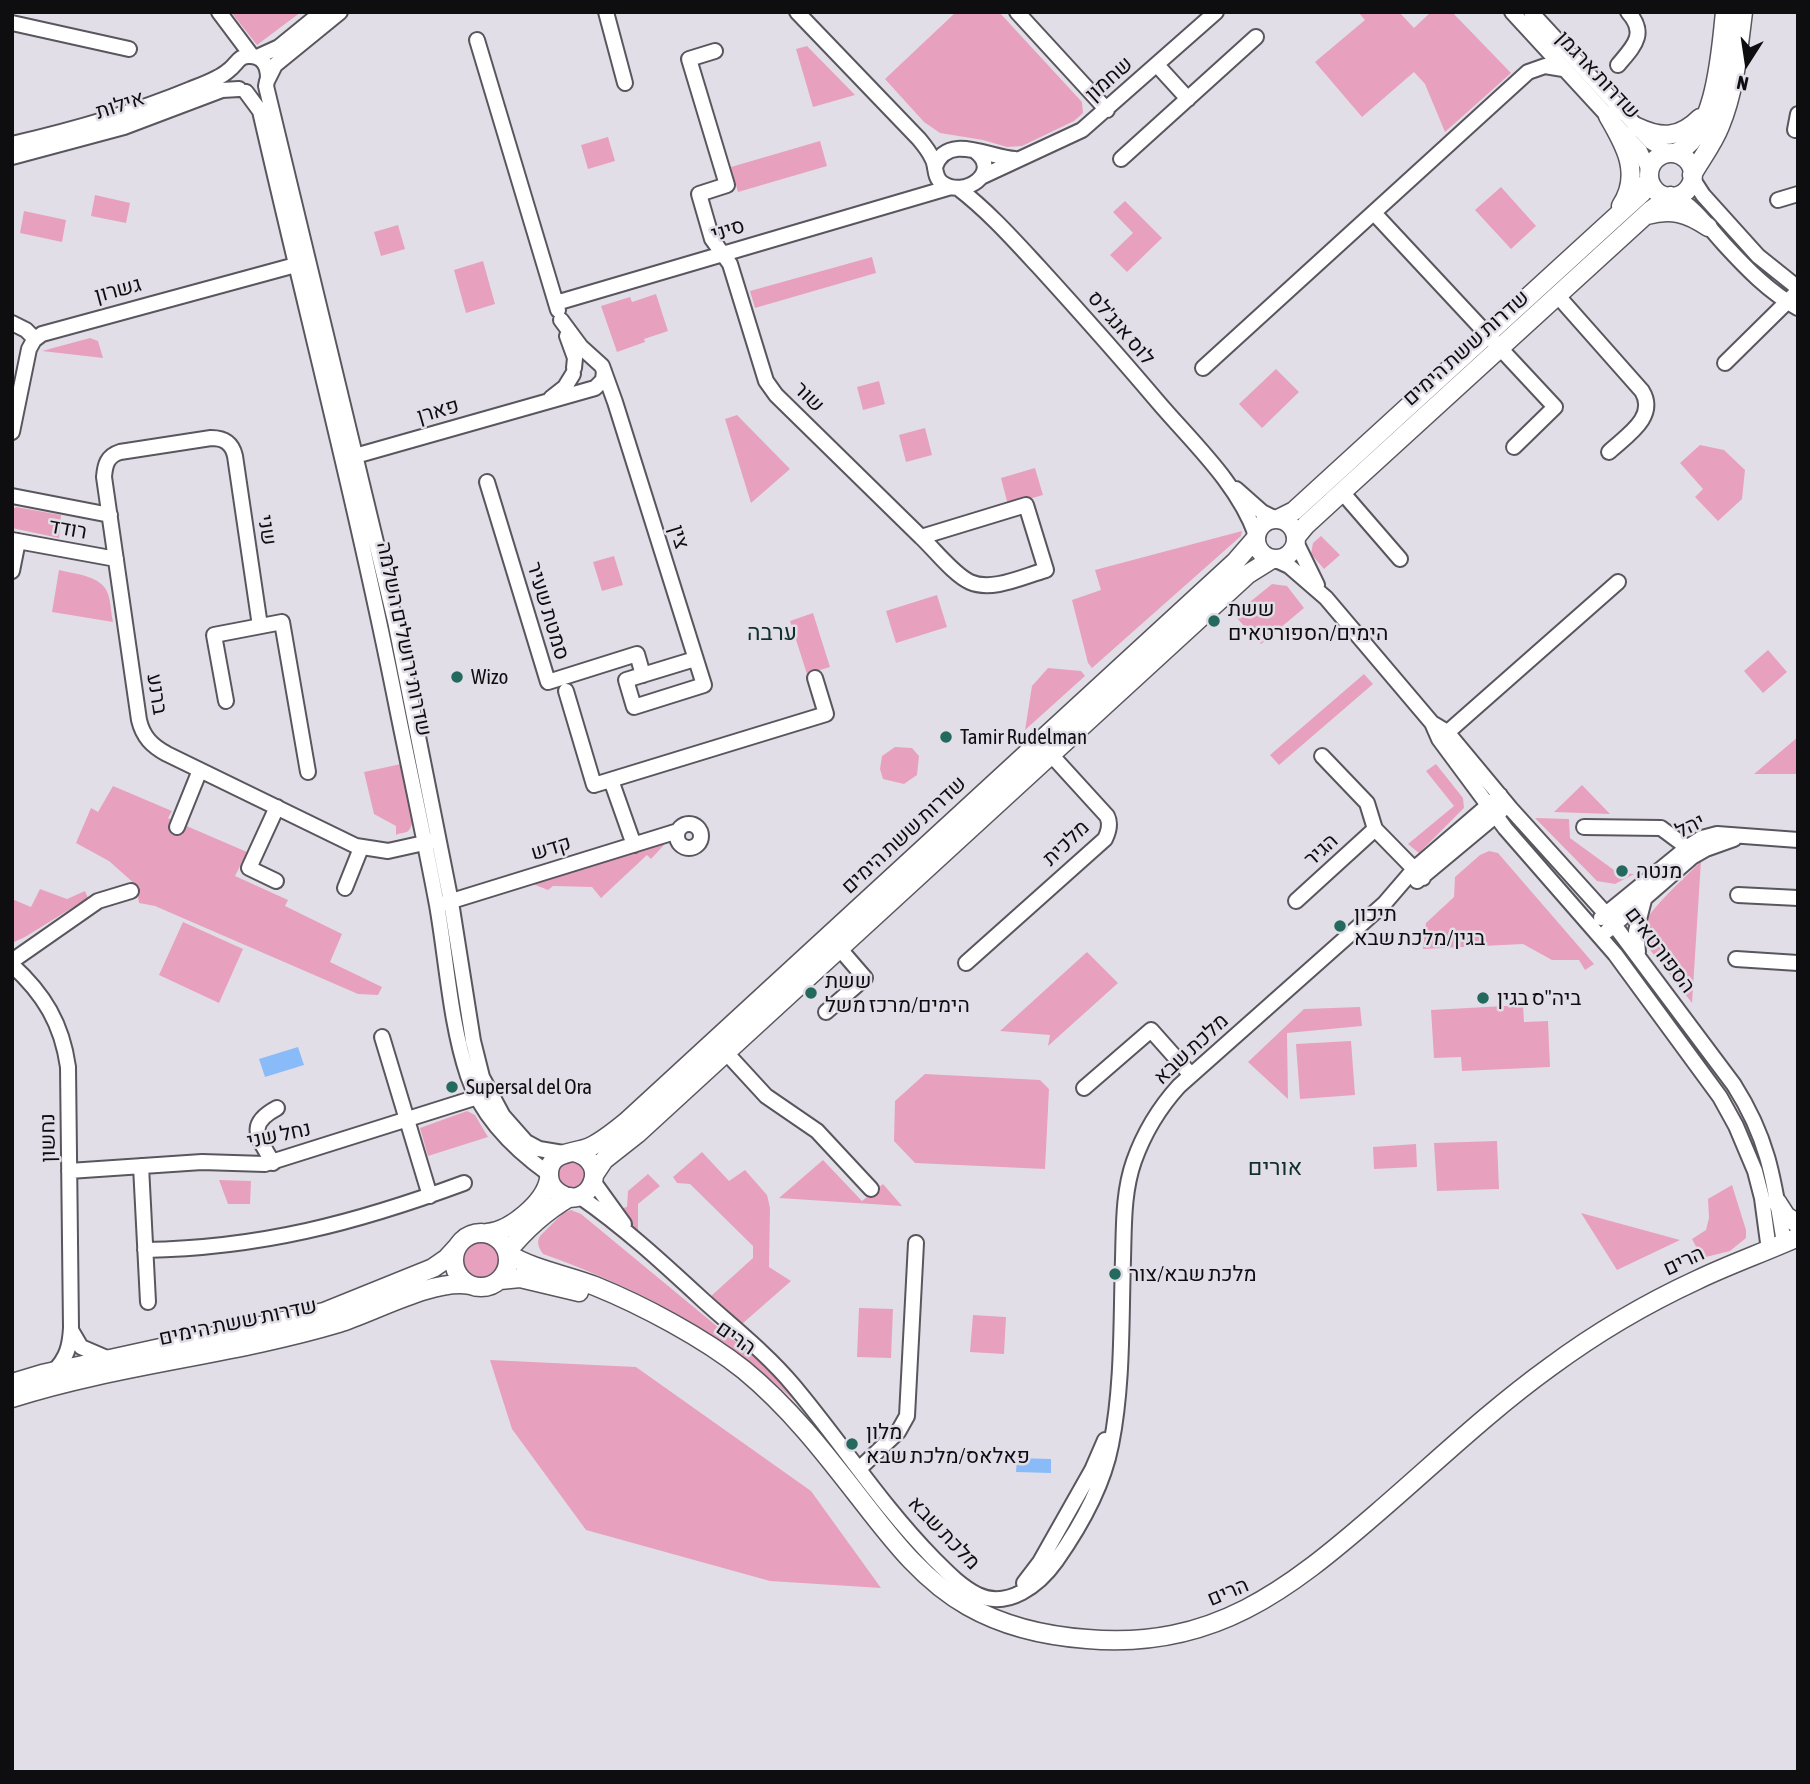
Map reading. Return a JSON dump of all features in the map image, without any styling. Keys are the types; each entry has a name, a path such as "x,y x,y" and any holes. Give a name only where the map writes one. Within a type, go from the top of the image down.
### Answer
{"main road":[{"path":"1725,12 1720,59 1707,110 1690,144 1655,159 1649,174 1658,192 1671,196 1686,190 1713,140 1724,116 1737,62 1743,12"},
{"path":"1637,127 1660,136 1670,136 1687,130 1707,110"},
{"path":"1608,116 1623,143 1632,170 1626,198 1609,223"},
{"path":"1672,153 1686,160 1692,176"},
{"name":"שדרות ששת הימים","path":"1296,540 1306,525 1642,192 1649,174"},
{"name":"שדרות ששת הימים","path":"1277,519 1294,511 1494,340 1554,298 1644,216 1671,196"},
{"path":"1644,216 1660,211 1680,213 1708,227"},
{"path":"1277,519 1291,525 1296,540 1290,554 1274,559 1259,550 1256,537 1262,524 1277,519"},
{"name":"שדרות ששת הימים","path":"594,1178 604,1160 631,1140 720,1047 1045,748 1236,561 1256,537"},
{"name":"שדרות ששת הימים","path":"1045,748 1248,574 1274,559"},
{"name":"שדרות ששת הימים","path":"568,1153 589,1148 614,1131 720,1047"},
{"path":"487,1233 501,1241 507,1253 508,1266 500,1280 486,1287 470,1285 461,1279 453,1260 462,1240 471,1235 487,1233 498,1232 538,1202 546,1191 553,1161 568,1153 588,1159 593,1166 594,1178 587,1191 555,1206 531,1226 507,1253"},
{"path":"549,1177 555,1190 574,1196"},
{"path":"1777,1202 1786,1216 1798,1224"},
{"path":"531,1226 527,1241 530,1253 548,1270"},
{"name":"הרים","path":"507,1253 521,1261 614,1294 723,1354 774,1397 819,1445 901,1549 949,1594 991,1618 1025,1629 1072,1638 1125,1640 1198,1629 1269,1599 1319,1563 1507,1400 1572,1351 1665,1295 1784,1243"},
{"name":"שדרות ששת הימים","path":"12,1383 54,1371 334,1309 433,1268 457,1247"},
{"name":"הרים","path":"500,1280 520,1278 566,1288 681,1330"},
{"name":"שדרות ששת הימים","path":"12,1398 80,1380 309,1331 364,1315 439,1287 470,1285"}],"street":[{"path":"219,12 254,56 265,64 267,79"},
{"path":"234,65 243,57 279,47 322,12"},
{"path":"234,31 237,49 232,77 243,90 257,91 281,60 340,12"},
{"path":"606,12 625,83"},
{"path":"797,12 919,139 932,156 942,182 955,187 968,186 980,179 985,163 975,151"},
{"path":"1017,12 1107,110"},
{"name":"שחמון","path":"980,179 1077,134 1216,12"},
{"name":"שדרות ארגמן","path":"1512,12 1640,151 1649,174"},
{"name":"שדרות ארגמן","path":"1531,12 1656,147 1672,153"},
{"path":"1618,65 1633,47 1638,36 1636,24 1628,12"},
{"path":"12,23 129,49"},
{"path":"1121,159 1256,37"},
{"path":"1203,368 1528,72 1535,57 1536,39"},
{"name":"צין","path":"477,40 561,320 574,355 574,371"},
{"name":"שור","path":"715,51 689,59 727,186 699,194 712,239 730,264 765,378 771,389 921,537 961,576 974,583 995,584 1046,570 1026,505 921,537"},
{"name":"אילות","path":"12,144 75,129 143,108 215,79 234,65"},
{"path":"1157,65 1188,99"},
{"path":"1528,72 1545,66 1563,69"},
{"name":"שדרות ירושלים השלמה","path":"267,79 266,86 302,263"},
{"name":"אילות","path":"12,157 124,127 222,90 243,90"},
{"name":"שדרות ירושלים השלמה","path":"243,90 260,111 302,263 349,458 378,613 431,841 484,1095 504,1136 519,1153 549,1177"},
{"path":"1795,130 1798,114"},
{"path":"919,139 935,147 966,148 1003,158 1019,159"},
{"path":"912,197 924,188 940,157 951,149"},
{"path":"1692,176 1703,195 1795,297"},
{"name":"לוס אנג'לס","path":"980,179 986,210"},
{"name":"סיני","path":"556,303 912,197 955,187"},
{"name":"לוס אנג'לס","path":"955,187 986,210 1099,334 1221,476 1250,518 1256,537"},
{"path":"1778,200 1798,194"},
{"path":"1671,196 1688,205 1746,268 1795,297"},
{"path":"1374,213 1555,407 1514,447"},
{"name":"גשרון","path":"35,339 57,328 302,263"},
{"path":"1725,363 1795,297"},
{"path":"1554,298 1636,396 1642,407 1639,424 1609,452"},
{"name":"צין","path":"561,320 581,347 600,366 615,402 704,685 634,707 626,680 643,675"},
{"path":"12,323 26,330 35,339 28,354 12,432"},
{"path":"592,389 603,380 600,366 583,360 574,371 578,385 592,389 602,391 615,402"},
{"name":"פארן","path":"544,402 561,390 574,371"},
{"name":"פארן","path":"349,458 592,389"},
{"name":"ברנע","path":"228,442 211,439 120,452 112,455 104,472 142,732 159,750 360,848 388,851 431,841"},
{"name":"שני","path":"228,442 235,456 260,626"},
{"name":"לוס אנג'לס","path":"1221,476 1262,512 1277,519"},
{"name":"סמטת שעיר","path":"486,482 548,682 637,654 643,675"},
{"path":"1342,492 1400,559"},
{"path":"12,496 110,515"},
{"name":"הספורטאים","path":"1296,540 1307,567 1325,598"},
{"path":"12,571 15,541"},
{"name":"רודד","path":"15,541 116,559"},
{"name":"הספורטאים","path":"1274,559 1289,566 1325,598 1443,736 1596,931 1711,1084 1736,1126 1784,1243"},
{"path":"1443,736 1618,582"},
{"path":"226,701 214,635 282,622 308,772"},
{"path":"643,675 695,659"},
{"path":"566,691 594,786 826,714 815,678"},
{"name":"מלכית","path":"966,963 1105,839 1108,833 1110,821 1107,816 1045,748"},
{"path":"1322,756 1367,803 1375,829 1419,873"},
{"path":"177,827 200,770"},
{"path":"611,780 634,845"},
{"name":"הספורטאים","path":"1498,805 1610,920 1724,1070 1751,1113 1768,1153 1784,1243"},
{"name":"מלכת שבא","path":"574,1196 636,1239 772,1363 916,1539 953,1577 977,1595 999,1600 1022,1584 1040,1562 1095,1462 1116,1404 1129,1179 1140,1146 1156,1114 1191,1075 1498,805"},
{"path":"276,807 249,867 276,881"},
{"path":"1584,827 1661,828 1692,851"},
{"name":"הגיר","path":"1296,901 1375,829"},
{"name":"קדש","path":"444,903 678,831"},
{"name":"יהל","path":"1596,931 1692,851 1747,837 1798,840"},
{"path":"345,888 360,848"},
{"name":"יהל","path":"1610,920 1644,899 1692,851"},
{"path":"12,963 98,901 131,891"},
{"path":"1738,895 1798,898"},
{"path":"1642,960 1636,945 1636,932 1644,899"},
{"path":"826,1012 865,978 834,942"},
{"path":"1736,959 1798,963"},
{"name":"נחשון","path":"12,963 45,1000 62,1037 68,1067 71,1328 65,1357 54,1371"},
{"path":"1084,1088 1150,1030 1191,1075"},
{"path":"382,1037 430,1196"},
{"path":"720,1047 772,1101 817,1130 871,1189"},
{"name":"שדרות ירושלים השלמה","path":"484,1095 526,1142 539,1149 568,1153"},
{"name":"נחל שני","path":"69,1171 202,1162 253,1165 273,1163 484,1095"},
{"path":"273,1163 257,1133 257,1126 264,1116 277,1108"},
{"path":"141,1166 148,1302"},
{"name":"מלכת שבא","path":"594,1178 636,1239"},
{"path":"145,1250 221,1246 288,1236 353,1220 464,1184"},
{"path":"859,1469 898,1432 908,1412 916,1243"},
{"path":"71,1328 81,1347 110,1359"}],"shaded area":[{"path":"231,12 301,12 257,45"},
{"path":"956,12 999,12 1082,102 1083,113 1074,121 1022,146 1007,147 940,133 924,122 885,79"},
{"path":"1358,12 1399,12 1414,28 1431,12 1452,12 1511,73 1445,132 1425,84 1414,72 1362,117 1315,62 1365,20"},
{"path":"807,46 855,95 813,107 796,49"},
{"path":"608,137 615,161 588,169 581,145"},
{"path":"820,141 827,166 738,192 731,167"},
{"path":"1501,187 1536,226 1511,249 1475,210"},
{"path":"95,195 130,203 126,223 91,216"},
{"path":"1125,201 1162,238 1127,272 1110,255 1133,233 1113,212"},
{"path":"24,211 66,220 62,242 20,233"},
{"path":"398,225 405,249 381,256 374,232"},
{"path":"872,257 876,273 755,308 750,291"},
{"path":"483,261 495,304 466,313 454,270"},
{"path":"656,294 668,331 617,352 601,306 630,297 632,302"},
{"path":"90,338 98,341 103,358 42,351"},
{"path":"1276,369 1299,392 1262,428 1239,404"},
{"path":"879,381 885,404 863,410 857,387"},
{"path":"737,415 790,469 751,503 725,419"},
{"path":"925,428 932,455 906,462 899,435"},
{"path":"1700,445 1724,450 1745,470 1742,499 1718,521 1695,497 1703,489 1680,463"},
{"path":"1035,468 1043,495 1008,505 1001,478"},
{"path":"16,507 61,515 59,538 12,528 12,510"},
{"path":"1242,531 1241,536 1092,668 1088,663 1072,600 1101,590 1095,570"},
{"path":"1321,536 1340,555 1324,569 1311,554 1313,543"},
{"path":"614,556 623,585 602,591 593,562"},
{"path":"59,570 100,583 108,594 113,622 52,612"},
{"path":"1272,584 1287,586 1304,608 1261,644 1234,615"},
{"path":"937,595 947,627 896,643 886,611"},
{"path":"813,613 830,667 807,674 790,621"},
{"path":"1768,650 1787,672 1763,693 1744,671"},
{"path":"1048,668 1081,671 1085,676 1025,730 1032,686"},
{"path":"1364,674 1373,684 1279,765 1270,755"},
{"path":"1798,737 1798,774 1754,774"},
{"path":"895,747 912,748 919,756 917,775 904,784 883,779 880,769 882,756"},
{"path":"401,764 412,820 407,832 396,835 396,826 374,814 364,772"},
{"path":"1436,764 1463,798 1464,808 1419,853 1408,844 1454,806 1426,771"},
{"path":"1582,785 1610,814 1554,812"},
{"path":"113,786 172,811 168,818 247,852 235,876 288,900 285,906 342,934 330,962 382,987 378,995 358,994 155,906 139,903 136,885 109,861 76,843 91,808 98,812"},
{"path":"1535,818 1569,819 1570,838 1618,873 1634,874 1615,884 1597,881"},
{"path":"662,843 664,845 651,859 647,855 601,898 592,887 553,886 548,890 533,884"},
{"path":"1489,851 1498,853 1594,964 1585,970 1579,960 1552,960 1523,944 1423,949 1426,923 1454,897 1455,877 1480,855"},
{"path":"1701,861 1692,1003 1649,948 1643,929 1647,918"},
{"path":"40,889 67,899 85,891 88,898 12,943 12,899 31,907"},
{"path":"183,922 243,949 219,1003 159,975"},
{"path":"1087,952 1118,983 1048,1046 1050,1035 1000,1031"},
{"path":"1523,1005 1524,1022 1548,1021 1550,1067 1462,1071 1461,1057 1434,1058 1431,1010"},
{"path":"1360,1007 1362,1026 1287,1033 1288,1099 1248,1062 1304,1009"},
{"path":"1351,1041 1355,1095 1300,1099 1296,1044"},
{"path":"925,1074 1040,1080 1049,1089 1045,1169 915,1163 894,1141 895,1101"},
{"path":"467,1111 475,1115 488,1137 428,1156 420,1128"},
{"path":"1497,1141 1499,1189 1437,1191 1434,1143"},
{"path":"1416,1144 1417,1167 1374,1169 1373,1147"},
{"path":"702,1152 729,1181 745,1170 767,1195 770,1208 769,1267 791,1281 742,1324 710,1297 753,1258 753,1246 690,1184 677,1183 673,1177"},
{"path":"576,1155 591,1179 567,1194 552,1170"},
{"path":"823,1160 862,1201 883,1184 902,1206 779,1198"},
{"path":"648,1174 660,1186 638,1204 638,1234 629,1227 619,1209 627,1207 628,1191"},
{"path":"219,1180 251,1181 250,1204 228,1204"},
{"path":"1732,1185 1746,1238 1730,1251 1702,1258 1692,1239 1706,1230 1709,1218 1708,1199"},
{"path":"571,1210 581,1214 765,1366 797,1403 743,1357 690,1322 618,1284 543,1254 538,1245 540,1236 563,1213"},
{"path":"1581,1213 1680,1240 1617,1270"},
{"path":"481,1236 498,1243 505,1260 498,1277 481,1284 464,1277 457,1260 464,1243"},
{"path":"859,1308 893,1309 891,1358 857,1357"},
{"path":"973,1315 1006,1317 1004,1354 970,1352"},
{"path":"490,1360 636,1367 811,1491 881,1588 770,1581 586,1530 512,1429"}],"water":[{"path":"298,1047 304,1065 265,1077 259,1059"},
{"path":"1017,1458 1051,1459 1051,1473 1016,1472"}],"place":[{"name":"ששת הימים/הספורטאים","path":"1214,621"},
{"name":"Wizo","path":"457,677"},
{"name":"Tamir Rudelman","path":"946,737"},
{"name":"מנטה","path":"1622,871"},
{"name":"תיכון בגין/מלכת שבא","path":"1340,926"},
{"name":"ששת הימים/מרכז משל","path":"811,993"},
{"name":"ביה\"ס בגין","path":"1483,998"},
{"name":"Supersal del Ora","path":"452,1087"},
{"name":"מלכת שבא/צור","path":"1115,1274"},
{"name":"מלון פאלאס/מלכת שבא","path":"852,1444"}],"district":[{"name":"ערבה","path":"772,633"},
{"name":"אורים","path":"1275,1168"}]}
